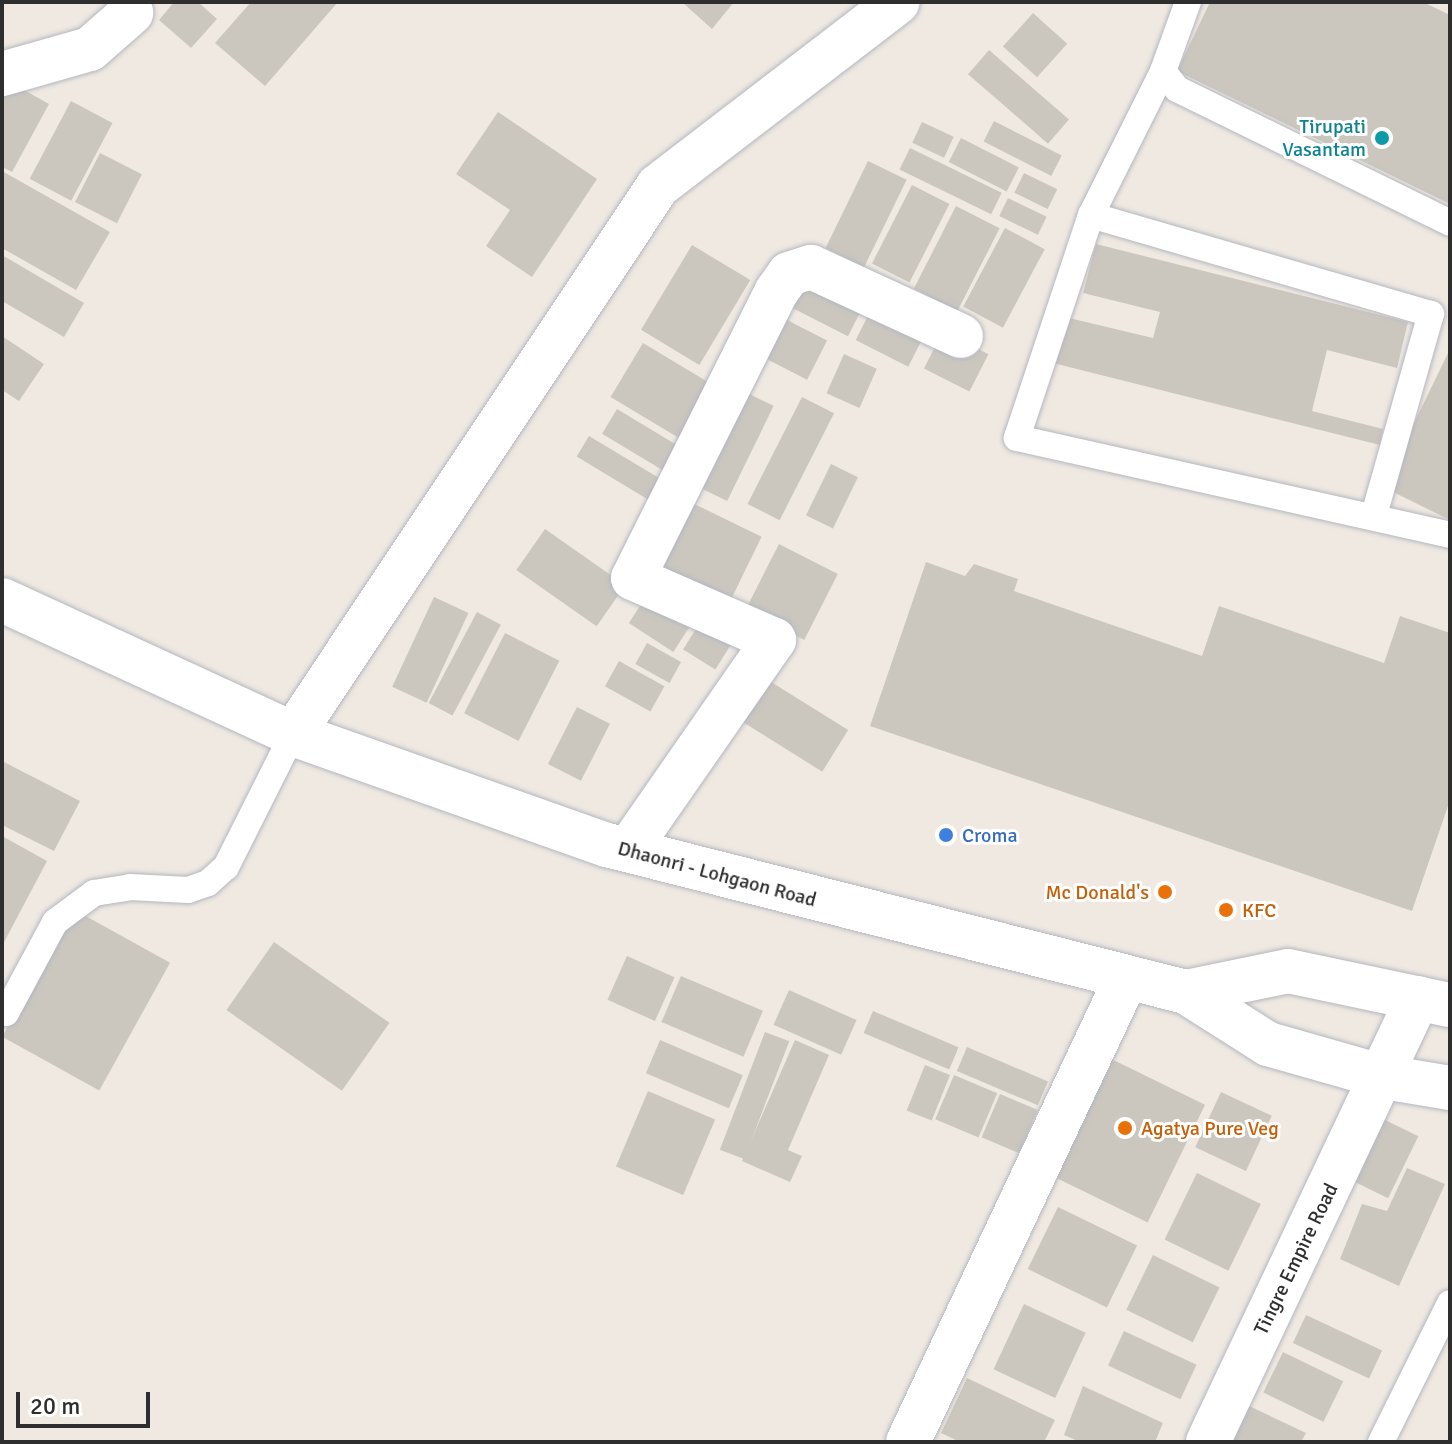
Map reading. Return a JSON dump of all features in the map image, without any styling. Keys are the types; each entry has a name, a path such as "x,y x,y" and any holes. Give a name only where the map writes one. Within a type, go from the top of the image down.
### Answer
{"street":[{"path":"293,734 658,186 898,2"},
{"path":"2,74 90,49 131,13"},
{"path":"628,850 774,640 633,578 777,291 789,274 811,267 961,336"},
{"name":"Dhaonri - Lohgaon Road","path":"2,600 293,734 628,850 1186,992 1268,1044 1384,1077 1450,1088"},
{"path":"1186,992 1288,971 1434,1001"},
{"path":"908,1442 1126,979"},
{"name":"Tingre Empire Road","path":"1208,1442 1384,1077 1434,1001"}],"lane":[{"path":"1188,2 1163,71 1091,215 1017,438 1374,515 1450,535"},
{"path":"1163,71 1177,89 1450,223"},
{"path":"1091,215 1431,314 1374,515"},
{"path":"6,1013 55,922 94,893 130,887 188,890 208,883 226,867 293,734"},
{"path":"1381,1442 1450,1303"}],"building":[{"path":"174,2 198,2 217,19 191,48 159,20"},
{"path":"251,2 338,2 265,86 215,43"},
{"path":"682,2 734,2 712,29"},
{"name":"Tirupati Vasantam","path":"1210,2 1423,2 1450,15 1450,204 1177,71"},
{"path":"1033,13 1067,44 1037,77 1003,46"},
{"path":"989,50 1069,120 1048,144 968,74"},
{"path":"8,81 49,104 12,172 2,167 2,92"},
{"path":"71,101 112,123 71,201 30,179"},
{"path":"498,112 597,179 532,277 486,246 510,210 456,174"},
{"path":"994,121 1062,156 1051,176 984,141"},
{"path":"922,122 954,137 944,158 912,143"},
{"path":"961,138 1019,168 1007,192 949,162"},
{"path":"910,148 1002,193 991,214 899,170"},
{"path":"100,153 142,174 117,223 75,202"},
{"path":"868,161 907,180 864,267 825,248"},
{"path":"2,171 110,232 76,290 2,248"},
{"path":"1024,173 1057,189 1048,209 1014,193"},
{"path":"912,185 949,204 909,282 872,263"},
{"path":"1008,198 1047,217 1038,235 999,216"},
{"path":"956,206 1000,228 957,311 914,289"},
{"path":"1005,228 1045,249 1003,328 963,307"},
{"path":"1096,244 1408,322 1397,368 1327,350 1312,411 1383,429 1380,445 1053,363 1065,317 1153,338 1160,312 1083,293"},
{"path":"692,245 750,280 699,365 641,330"},
{"path":"2,255 84,303 64,337 2,301"},
{"path":"810,272 866,301 848,336 792,308"},
{"path":"877,298 930,325 908,367 856,340"},
{"path":"787,320 827,340 807,380 767,359"},
{"path":"943,331 988,354 969,392 924,368"},
{"path":"2,336 44,364 19,401 2,390"},
{"path":"643,343 718,388 685,442 611,397"},
{"path":"1450,349 1450,514 1448,519 1383,487"},
{"path":"844,354 877,369 859,408 827,393"},
{"path":"735,387 774,406 727,501 689,482"},
{"path":"802,397 834,413 780,520 748,504"},
{"path":"617,409 685,450 670,475 602,434"},
{"path":"589,436 664,481 652,502 577,457"},
{"path":"831,464 858,477 833,528 806,515"},
{"path":"678,496 762,537 726,610 642,569"},
{"path":"545,529 625,585 597,626 516,570"},
{"path":"779,544 838,574 804,640 745,610"},
{"path":"926,562 965,576 974,564 1018,579 1014,591 1202,656 1219,606 1384,663 1400,616 1450,633 1450,800 1412,911 870,726"},
{"path":"649,592 693,621 673,652 629,623"},
{"path":"434,597 468,613 427,703 392,687"},
{"path":"477,612 501,625 452,716 429,703"},
{"path":"699,624 731,644 715,670 683,649"},
{"path":"505,633 559,661 518,741 464,713"},
{"path":"647,643 681,662 669,683 635,664"},
{"path":"619,661 664,686 650,712 605,686"},
{"path":"760,675 848,730 822,772 734,717"},
{"path":"577,707 610,724 581,781 548,764"},
{"path":"2,761 80,801 54,851 2,825"},
{"path":"2,836 47,861 2,946"},
{"path":"73,909 170,963 99,1091 2,1037"},
{"path":"274,942 390,1023 342,1091 226,1010"},
{"path":"627,956 675,977 655,1021 607,1000"},
{"path":"681,976 763,1011 743,1057 661,1022"},
{"path":"789,990 857,1020 841,1055 774,1025"},
{"path":"873,1011 959,1047 949,1069 864,1033"},
{"path":"765,1032 789,1041 744,1159 720,1150"},
{"path":"660,1040 743,1075 729,1108 646,1073"},
{"path":"795,1040 829,1055 788,1150 802,1156 790,1182 742,1161"},
{"path":"967,1047 1048,1081 1038,1105 957,1071"},
{"path":"1099,1053 1205,1105 1148,1222 1042,1171"},
{"path":"925,1065 950,1075 932,1121 907,1110"},
{"path":"954,1075 997,1093 979,1138 935,1119"},
{"path":"648,1091 715,1120 683,1195 616,1166"},
{"path":"1221,1092 1272,1116 1246,1171 1195,1147"},
{"path":"1000,1094 1038,1110 1019,1153 982,1137"},
{"path":"1377,1116 1418,1136 1388,1198 1347,1178"},
{"path":"1407,1168 1445,1184 1399,1286 1340,1259 1362,1204 1387,1211"},
{"path":"1197,1173 1261,1204 1228,1271 1165,1240"},
{"path":"1058,1207 1137,1246 1107,1308 1028,1269"},
{"path":"1153,1255 1220,1287 1193,1342 1126,1310"},
{"path":"1024,1304 1086,1333 1055,1398 994,1369"},
{"path":"1306,1315 1382,1350 1369,1379 1293,1343"},
{"path":"1124,1331 1197,1365 1180,1399 1108,1365"},
{"path":"1283,1352 1343,1381 1323,1422 1263,1392"},
{"path":"967,1378 1055,1420 1044,1442 960,1442 941,1433"},
{"path":"1083,1386 1163,1423 1155,1442 1080,1442 1064,1435"},
{"path":"1247,1405 1306,1433 1301,1442 1229,1442"}],"place":[{"name":"Tirupati Vasantam","path":"1382,138"},
{"name":"Croma","path":"946,835"},
{"name":"Mc Donald's","path":"1165,892"},
{"name":"KFC","path":"1226,910"},
{"name":"Agatya Pure Veg","path":"1125,1128"}]}
